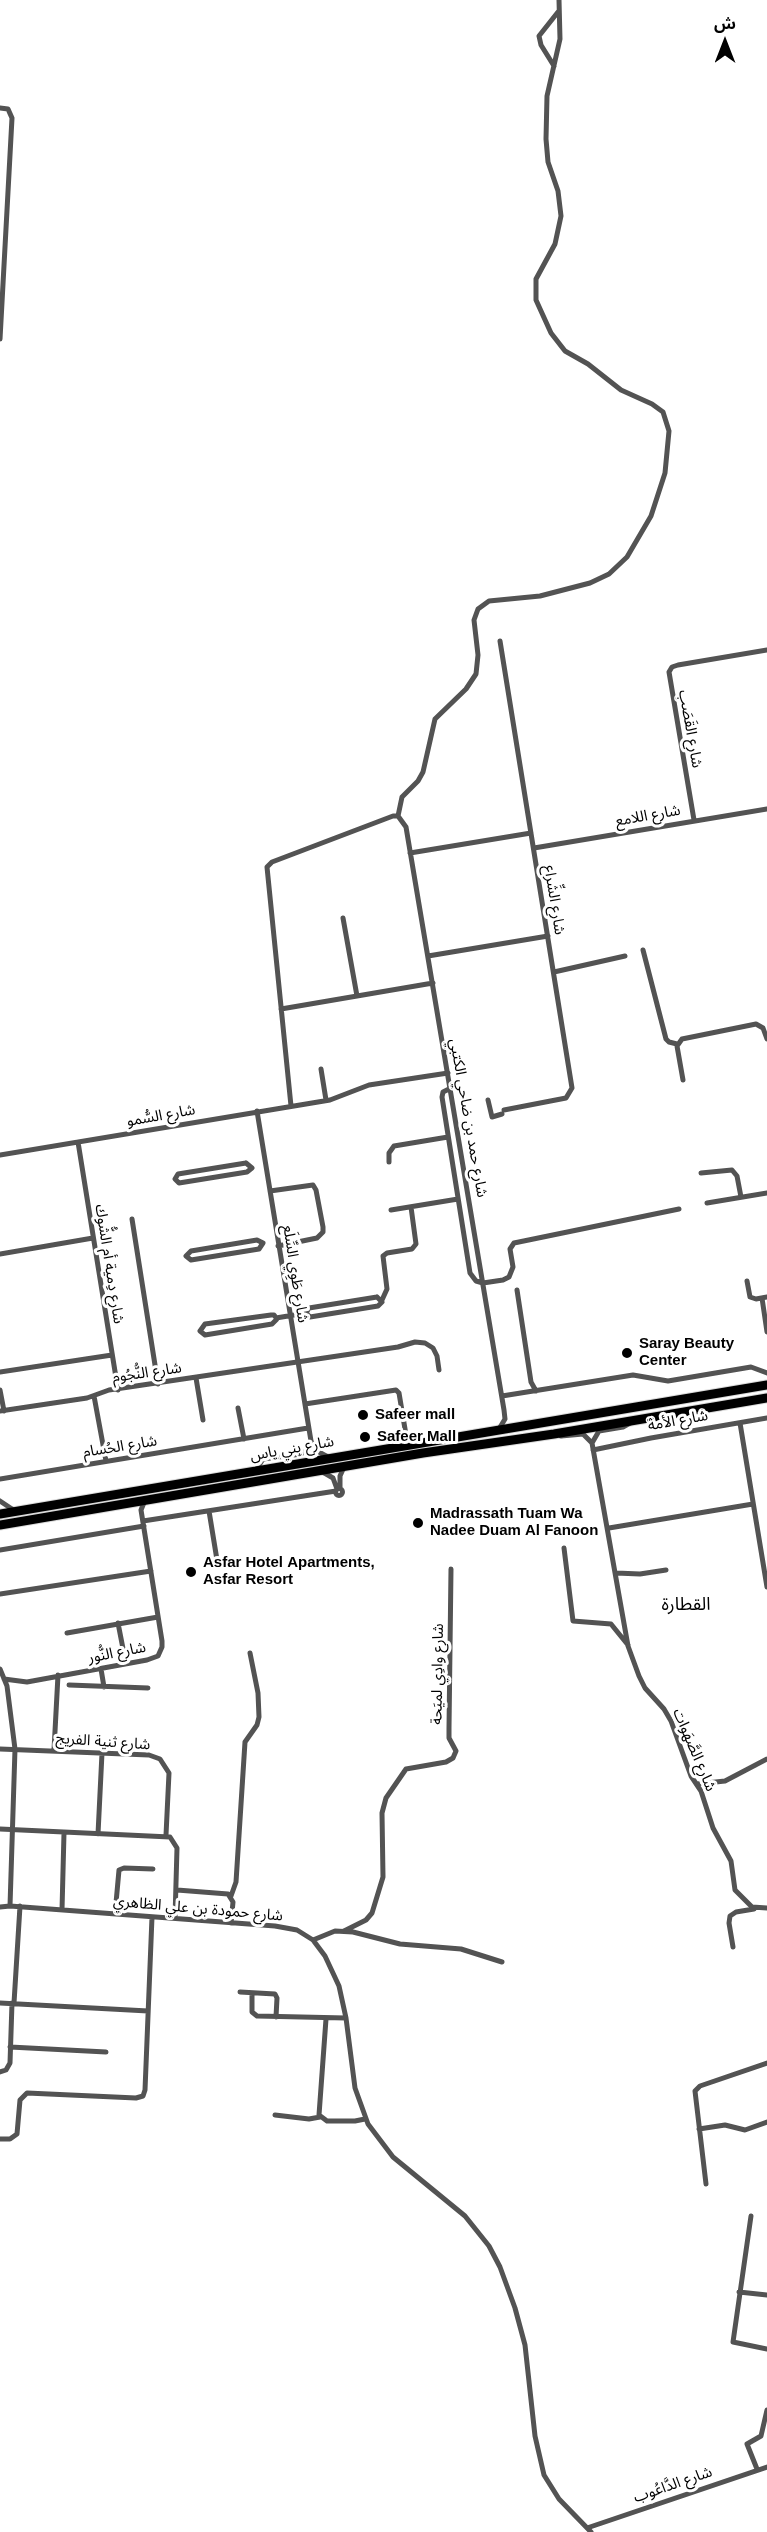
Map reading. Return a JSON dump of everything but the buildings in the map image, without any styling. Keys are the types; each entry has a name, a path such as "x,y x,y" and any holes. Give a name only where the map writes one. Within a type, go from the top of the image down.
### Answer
{"main road":[{"name":"شارع بني ياس","path":"0,1514 767,1385"},
{"name":"شارع بني ياس","path":"0,1525 320,1470 767,1398"},
{"path":"534,1437 542,1423"},
{"path":"276,1478 276,1471 293,1467 298,1463"}],"street":[{"path":"291,1106 267,867 272,862 393,816 399,816 402,797 418,781 423,772 435,719 466,689 476,674 478,655 474,620 478,609 489,601 540,596 590,584 609,574 627,557 651,516 665,473 669,427 663,412 652,404 621,390 588,364 565,351 554,338 536,300 536,279 557,238 561,216 559,195 548,162 546,146 547,96 560,39 559,0"},
{"path":"554,66 541,45 539,36 558,12"},
{"path":"0,108 10,111 12,116 0,339"},
{"name":"شارع الشِّراع","path":"488,1100 492,1116 564,1098 572,1091 500,641"},
{"name":"شارع القَصَب","path":"694,820 669,672 672,667 678,665 767,650"},
{"name":"شارع اللامع","path":"534,848 767,808"},
{"name":"شارع حمد بن ضاحي الكتبي","path":"399,816 403,822 410,853 433,983 505,1419"},
{"path":"389,819 403,822"},
{"path":"410,853 531,833"},
{"path":"343,918 357,996"},
{"path":"428,956 548,936"},
{"path":"643,950 666,1038 669,1042 677,1044"},
{"path":"554,972 624,956"},
{"path":"281,1009 433,983"},
{"path":"677,1044 682,1039 753,1024 762,1026 767,1036"},
{"path":"677,1044 683,1080"},
{"path":"321,1069 326,1100"},
{"name":"شارع السُّمو","path":"0,1155 326,1100 369,1084 448,1072"},
{"path":"451,1088 445,1090 442,1095 471,1275 476,1281 483,1283 503,1280 511,1275 513,1267 510,1249 514,1243 679,1209"},
{"name":"شارع طَوِي السِّلَع","path":"257,1111 311,1441"},
{"path":"389,1162 389,1153 394,1146 448,1137"},
{"name":"شارع دِمية أم الشُّوك","path":"78,1142 118,1390"},
{"path":"251,1166 247,1172 179,1183 175,1179 179,1174 246,1163 251,1166 266,1164"},
{"path":"702,1173 732,1170 737,1176 741,1197"},
{"path":"263,1243 259,1249 191,1260 186,1256 191,1251 257,1240 263,1243 278,1243 315,1239 321,1234 323,1227 313,1185 270,1191"},
{"path":"707,1203 767,1193"},
{"path":"391,1210 458,1199"},
{"path":"276,1318 272,1324 206,1335 200,1331 205,1324 271,1315 276,1318 290,1316 306,1313 310,1308 377,1297 382,1300 387,1292 382,1259 386,1253 412,1249 416,1244 411,1207"},
{"path":"132,1220 158,1384"},
{"path":"0,1254 93,1239"},
{"path":"747,1281 750,1297 764,1297 767,1332"},
{"path":"517,1290 531,1382 536,1391"},
{"name":"شارع النُّجُوم","path":"2,1411 94,1396 105,1391 418,1342 428,1344 435,1350 440,1370"},
{"path":"0,1372 112,1354"},
{"path":"502,1396 633,1375 668,1381 751,1367 767,1373"},
{"path":"196,1378 203,1420"},
{"path":"524,1393 525,1386 531,1382"},
{"path":"0,1390 2,1411"},
{"path":"305,1404 396,1390 399,1394 406,1435 418,1444"},
{"path":"94,1396 106,1461"},
{"path":"238,1407 244,1439"},
{"name":"شارع الأمة","path":"593,1450 651,1437 767,1418"},
{"path":"499,1429 505,1419 516,1426"},
{"path":"554,1434 564,1436 583,1434 592,1443 599,1431 623,1427 630,1421"},
{"path":"740,1423 767,1587"},
{"name":"شارع الحُسام","path":"0,1479 308,1428"},
{"path":"311,1441 321,1454 332,1457"},
{"path":"255,1471 263,1459 305,1452 309,1449 311,1441"},
{"name":"شارع الصَّهَوات","path":"592,1443 609,1528 628,1646 641,1682 669,1716 713,1828 731,1861 735,1890 745,1902 756,1909"},
{"path":"338,1490 340,1476 345,1466"},
{"path":"320,1470 333,1478 338,1490"},
{"path":"0,1550 209,1511 338,1490"},
{"path":"130,1502 141,1510 146,1499"},
{"path":"0,1501 16,1511"},
{"path":"609,1528 753,1504"},
{"name":"شارع النُّور","path":"4,1679 27,1682 153,1659 161,1652 162,1641 141,1510"},
{"path":"209,1511 216,1560"},
{"path":"564,1548 573,1621 611,1624 628,1646"},
{"name":"شارع وادِي لميَحة","path":"344,1931 366,1920 372,1913 383,1877 382,1813 386,1798 406,1769 446,1762 453,1758 456,1751 449,1738 451,1569"},
{"path":"616,1573 640,1574 666,1570"},
{"path":"0,1594 151,1571"},
{"path":"67,1633 158,1617"},
{"path":"118,1623 126,1664"},
{"path":"231,1923 233,1902 231,1896 236,1882 245,1742 257,1725 259,1717 258,1693 250,1653"},
{"path":"0,1669 4,1679 15,1749 10,1905"},
{"path":"101,1669 104,1687"},
{"path":"54,1750 58,1675"},
{"path":"69,1686 148,1688"},
{"name":"شارع ثنية الفريج","path":"0,1749 149,1755 165,1763 169,1773 166,1835"},
{"path":"98,1834 102,1753"},
{"path":"697,1784 725,1781 767,1759"},
{"path":"0,1829 166,1835 176,1844 175,1918"},
{"path":"62,1910 64,1833"},
{"path":"115,1914 119,1870 124,1868 153,1869"},
{"path":"177,1890 225,1893 231,1896"},
{"name":"شارع حمودة بن علي الظاهري","path":"0,1905 287,1928 313,1940"},
{"path":"0,2072 6,2070 10,2063 20,1906"},
{"path":"733,1947 730,1916 736,1912 767,1908"},
{"path":"0,2139 10,2139 17,2134 20,2100 27,2093 136,2098 143,2096 152,1917"},
{"path":"502,1962 461,1949 400,1944 363,1933 344,1931 327,1933 313,1940 333,1971 346,2018 353,2078 365,2119 393,2157 465,2216 495,2256 511,2295 523,2334 530,2373 535,2436 544,2475 559,2499 589,2530"},
{"path":"240,1992 276,1995 276,2017"},
{"path":"252,1993 253,2014 276,2017 346,2018"},
{"path":"0,2002 148,2010"},
{"path":"320,2117 326,2019"},
{"path":"10,2047 106,2052"},
{"path":"706,2184 694,2095 697,2088 767,2063"},
{"path":"275,2115 309,2119 320,2117 327,2121 365,2119"},
{"path":"699,2129 725,2125 745,2130 767,2122"},
{"path":"751,2216 733,2342 767,2349"},
{"path":"739,2292 767,2295"},
{"path":"756,2469 747,2444 761,2436 767,2410"},
{"name":"شارع الدَّاعُوب","path":"589,2530 767,2467"}],"place":[{"name":"Saray Beauty Center","path":"627,1353"},
{"name":"Safeer mall","path":"363,1415"},
{"name":"Safeer Mall","path":"365,1437"},
{"name":"Madrassath Tuam Wa Nadee Duam Al Fanoon","path":"418,1523"},
{"name":"Asfar Hotel Apartments, Asfar Resort","path":"191,1572"}],"district":[{"name":"القطارة","path":"686,1605"}]}
